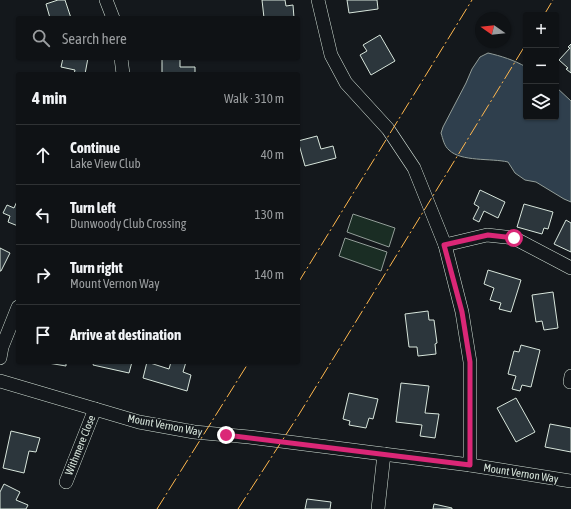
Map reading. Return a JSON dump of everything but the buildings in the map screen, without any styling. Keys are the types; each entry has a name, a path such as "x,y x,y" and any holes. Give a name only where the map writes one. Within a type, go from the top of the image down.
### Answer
{"street":[{"path":"106,0 112,16"},
{"path":"318,0 330,55 346,83 388,129 414,168 444,245 462,312 470,362 470,465"},
{"path":"121,60 122,72"},
{"path":"444,245 488,235 514,238 571,268"},
{"path":"0,358 2,347 16,312"},
{"name":"Mount Vernon Way","path":"0,381 139,422 194,432 249,437 470,465 571,481"},
{"name":"Withmere Close","path":"66,482 95,408"},
{"path":"378,509 384,454"}],"green space":[{"path":"353,214 395,228 389,247 347,232"},
{"path":"345,238 387,252 381,271 339,256"}],"water":[{"path":"488,53 507,58 523,65 523,120 559,120 559,90 571,101 571,202 536,182 525,180 515,173 508,162 468,158 454,154 446,146 441,133 443,127 472,69 480,57"}],"power":[{"path":"300,280 472,0"},
{"path":"546,12 553,0"},
{"path":"238,509 298,416 524,48"},
{"path":"157,509 248,364"}],"route":[{"path":"226,435 470,465 470,362 462,312 444,245 488,235 514,238"}]}
